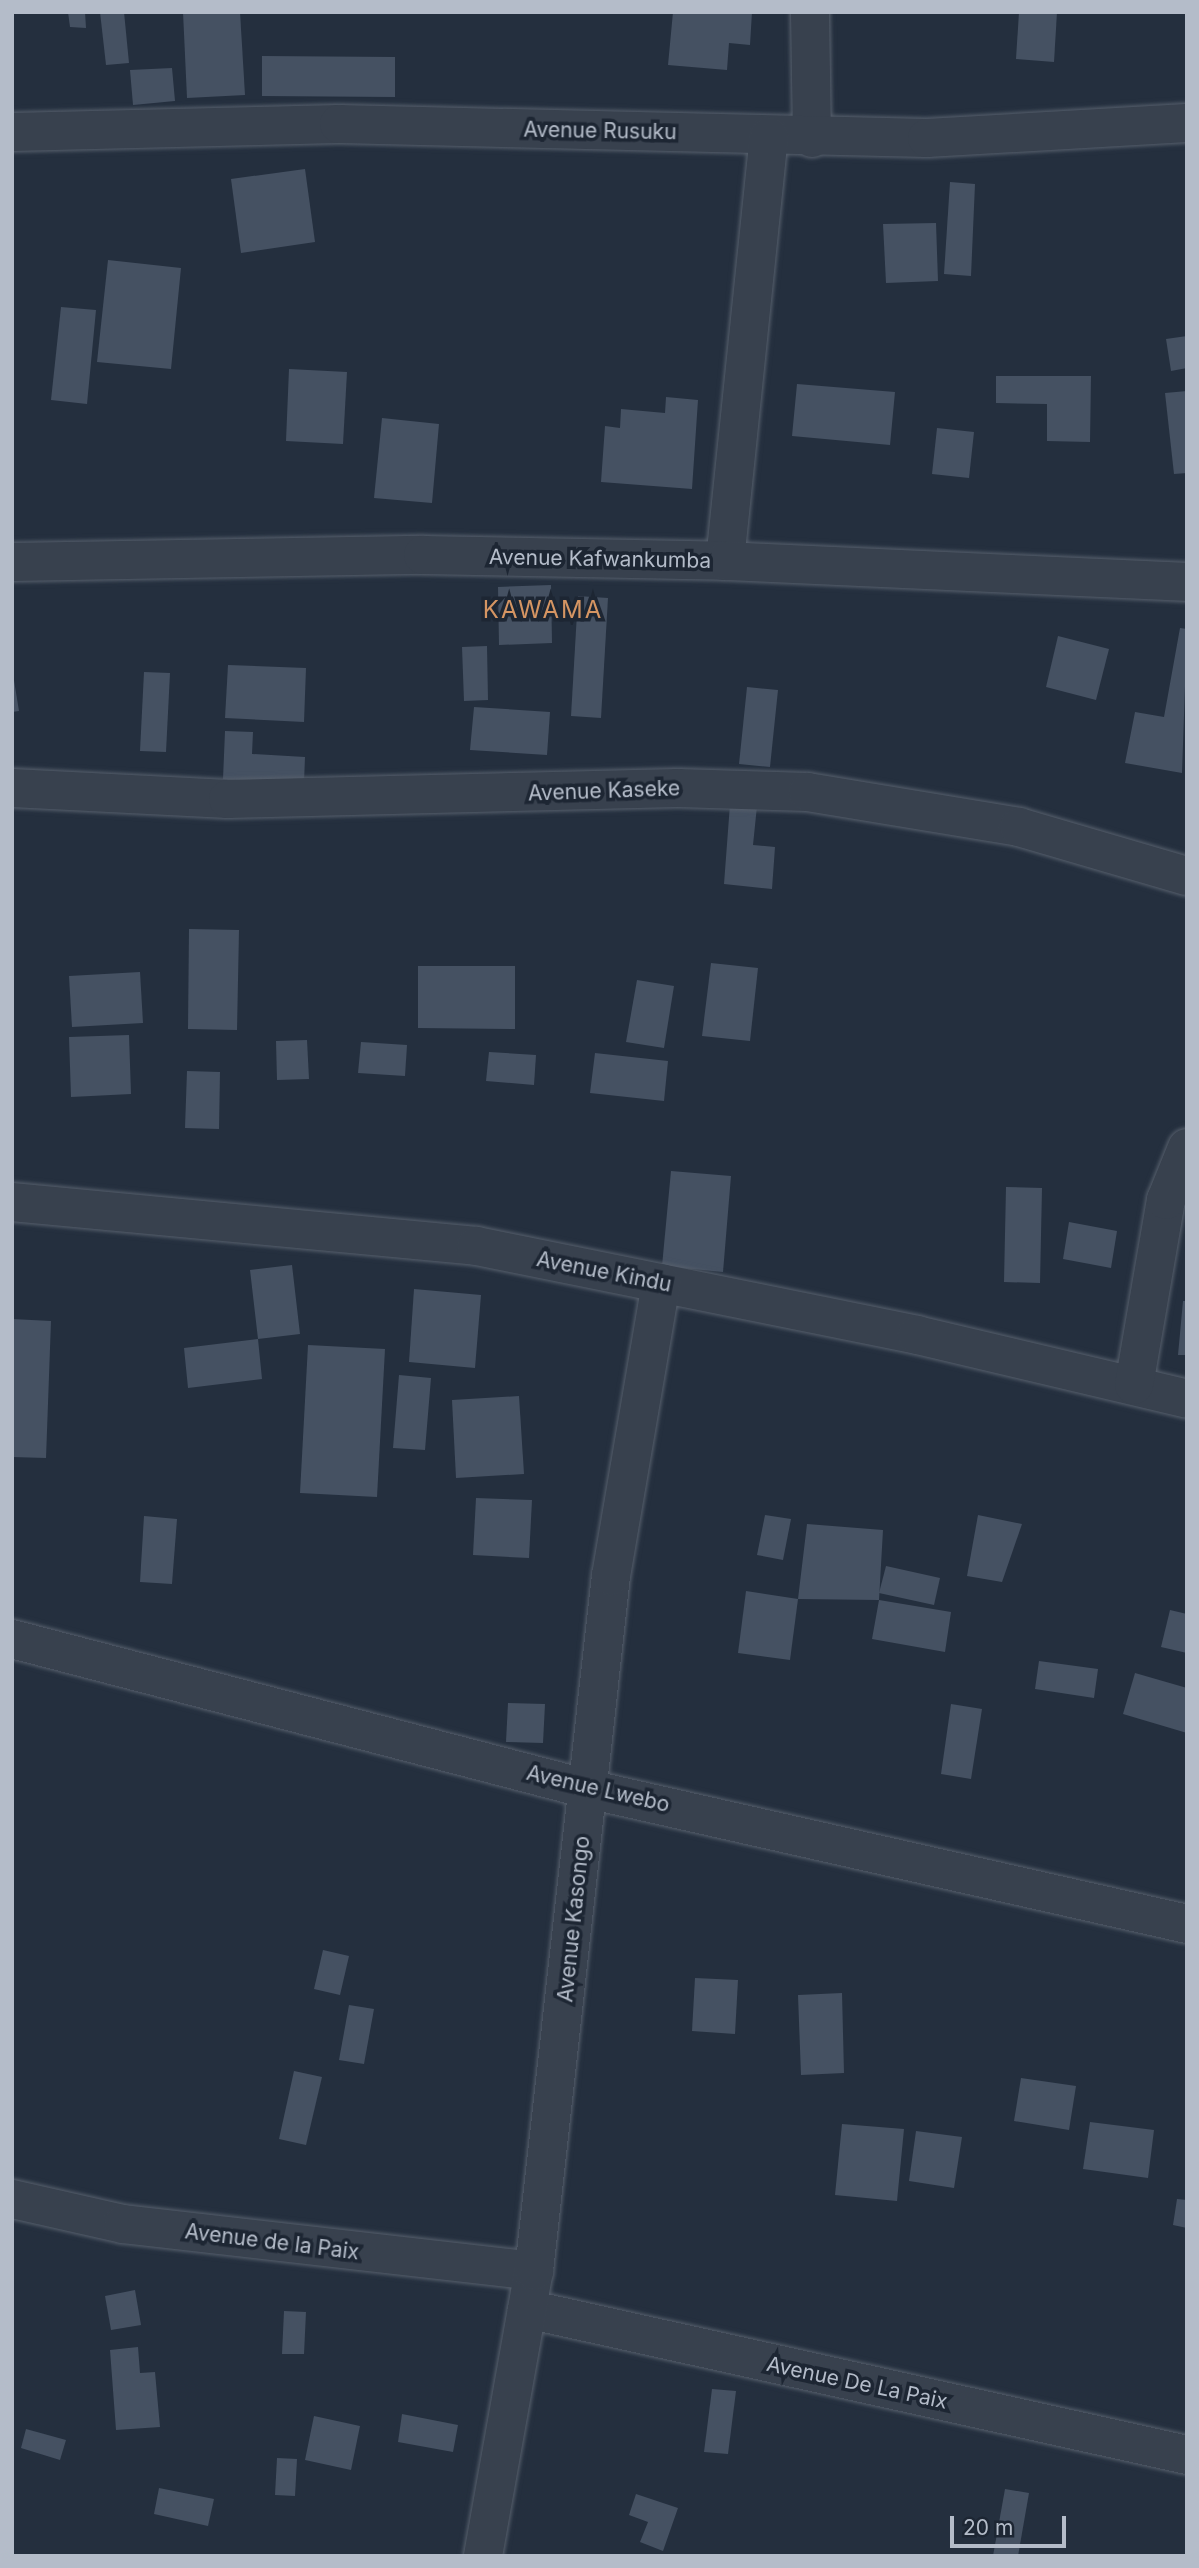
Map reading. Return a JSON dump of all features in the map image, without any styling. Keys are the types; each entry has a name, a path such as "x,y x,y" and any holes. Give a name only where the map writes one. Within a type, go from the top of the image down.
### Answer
{"street":[{"path":"810,12 812,138"},
{"name":"Avenue Rusuku","path":"12,132 339,124 812,138 927,138 1187,123"},
{"path":"725,561 769,136"},
{"name":"Avenue Kafwankumba","path":"12,562 423,555 725,561 1187,582"},
{"name":"Avenue Kaseke","path":"12,788 228,799 678,788 808,792 1019,827 1187,876"},
{"path":"1134,1385 1166,1200 1187,1148"},
{"name":"Avenue Kindu","path":"12,1202 476,1246 661,1283 1134,1385 1187,1399"},
{"name":"Avenue Kasongo","path":"483,2556 534,2271 611,1576 661,1283"},
{"name":"Avenue Lwebo","path":"12,1639 588,1789 1187,1924"},
{"name":"Avenue de la Paix","path":"12,2199 123,2224 534,2271"},
{"name":"Avenue De La Paix","path":"527,2309 1187,2455"}],"building":[{"path":"68,12 85,12 86,28 70,27"},
{"path":"100,12 124,12 129,63 106,65"},
{"path":"183,12 240,12 245,95 187,98"},
{"path":"673,12 752,12 750,45 729,43 727,70 668,65"},
{"path":"1019,12 1057,12 1054,62 1016,59"},
{"path":"262,56 395,57 395,97 262,96"},
{"path":"172,68 175,101 133,105 130,70"},
{"path":"305,169 315,242 241,253 231,179"},
{"path":"950,182 975,184 971,276 944,274"},
{"path":"936,223 938,281 886,283 883,224"},
{"path":"108,260 181,268 171,369 97,362"},
{"path":"61,307 96,310 87,404 51,400"},
{"path":"1187,336 1187,368 1171,371 1166,339"},
{"path":"289,369 347,372 343,444 286,441"},
{"path":"996,376 1091,376 1090,442 1047,441 1047,404 996,403"},
{"path":"797,384 895,392 890,445 792,436"},
{"path":"1187,391 1187,473 1174,474 1165,393"},
{"path":"666,397 698,400 692,489 601,482 605,426 620,428 621,409 665,413"},
{"path":"382,418 439,424 432,503 374,498"},
{"path":"937,428 974,432 969,478 932,474"},
{"path":"551,585 552,643 499,645 498,587"},
{"path":"578,596 608,598 601,718 571,716"},
{"path":"1180,628 1187,629 1182,773 1125,763 1135,712 1164,717"},
{"path":"1058,636 1109,649 1096,700 1046,687"},
{"path":"487,646 488,700 464,701 462,647"},
{"path":"228,665 306,668 304,722 225,718"},
{"path":"12,668 19,711 12,712"},
{"path":"144,672 170,673 166,752 140,751"},
{"path":"747,687 778,690 770,767 739,764"},
{"path":"474,707 550,712 547,755 470,750"},
{"path":"225,731 253,732 252,754 305,757 304,783 223,779"},
{"path":"730,804 757,806 753,845 775,847 772,889 724,884"},
{"path":"189,929 239,930 237,1030 188,1029"},
{"path":"711,963 758,968 750,1041 702,1036"},
{"path":"418,966 515,966 515,1029 418,1028"},
{"path":"140,972 143,1023 72,1027 69,976"},
{"path":"637,980 674,986 664,1048 626,1042"},
{"path":"129,1035 131,1094 71,1097 69,1037"},
{"path":"307,1040 309,1079 277,1080 276,1041"},
{"path":"361,1042 407,1045 405,1076 358,1073"},
{"path":"489,1052 536,1055 534,1085 486,1081"},
{"path":"595,1053 668,1061 664,1101 590,1093"},
{"path":"187,1071 220,1072 219,1129 185,1128"},
{"path":"671,1171 731,1176 723,1272 662,1266"},
{"path":"1006,1187 1042,1188 1040,1283 1004,1282"},
{"path":"1069,1222 1117,1231 1111,1268 1063,1259"},
{"path":"292,1265 300,1334 258,1339 250,1270"},
{"path":"414,1289 481,1295 475,1368 409,1362"},
{"path":"1183,1301 1187,1301 1187,1355 1178,1355"},
{"path":"12,1319 51,1321 46,1458 12,1457"},
{"path":"258,1339 262,1379 188,1388 184,1348"},
{"path":"308,1345 385,1349 377,1497 300,1493"},
{"path":"399,1375 431,1378 425,1450 393,1448"},
{"path":"519,1396 524,1474 456,1478 452,1400"},
{"path":"476,1498 532,1500 529,1558 473,1555"},
{"path":"765,1515 791,1519 783,1560 757,1555"},
{"path":"978,1515 1022,1524 1002,1582 967,1576"},
{"path":"144,1516 177,1519 172,1584 140,1582"},
{"path":"807,1524 883,1530 879,1600 798,1599"},
{"path":"886,1566 940,1578 934,1605 879,1593"},
{"path":"746,1591 798,1599 790,1660 738,1653"},
{"path":"879,1600 951,1612 945,1652 872,1639"},
{"path":"1170,1610 1187,1614 1187,1653 1161,1647"},
{"path":"1039,1661 1098,1669 1094,1698 1035,1689"},
{"path":"1135,1673 1187,1688 1187,1733 1123,1714"},
{"path":"508,1703 545,1704 543,1743 506,1742"},
{"path":"951,1704 982,1709 971,1779 941,1774"},
{"path":"323,1950 349,1956 340,1995 314,1989"},
{"path":"695,1978 738,1980 735,2034 692,2031"},
{"path":"842,1993 844,2073 801,2075 798,1995"},
{"path":"349,2005 374,2009 364,2064 339,2060"},
{"path":"294,2071 322,2077 306,2145 279,2139"},
{"path":"1021,2078 1076,2086 1069,2130 1014,2121"},
{"path":"1090,2122 1154,2130 1148,2178 1083,2169"},
{"path":"842,2124 904,2129 897,2201 835,2195"},
{"path":"916,2131 962,2137 954,2188 909,2181"},
{"path":"1177,2199 1187,2200 1187,2228 1173,2225"},
{"path":"135,2290 141,2325 111,2330 105,2296"},
{"path":"284,2311 306,2312 304,2354 282,2354"},
{"path":"138,2347 140,2373 155,2372 160,2427 116,2430 110,2350"},
{"path":"712,2389 736,2391 728,2454 704,2452"},
{"path":"402,2414 458,2425 453,2452 398,2442"},
{"path":"314,2416 360,2426 351,2470 305,2460"},
{"path":"26,2429 66,2440 60,2460 21,2448"},
{"path":"277,2458 297,2459 295,2496 275,2495"},
{"path":"159,2488 214,2499 208,2526 154,2514"},
{"path":"1005,2489 1029,2493 1018,2556 993,2556"},
{"path":"636,2494 678,2508 663,2551 640,2542 648,2522 629,2515"}],"district":[{"name":"KAWAMA","path":"543,610"}]}
